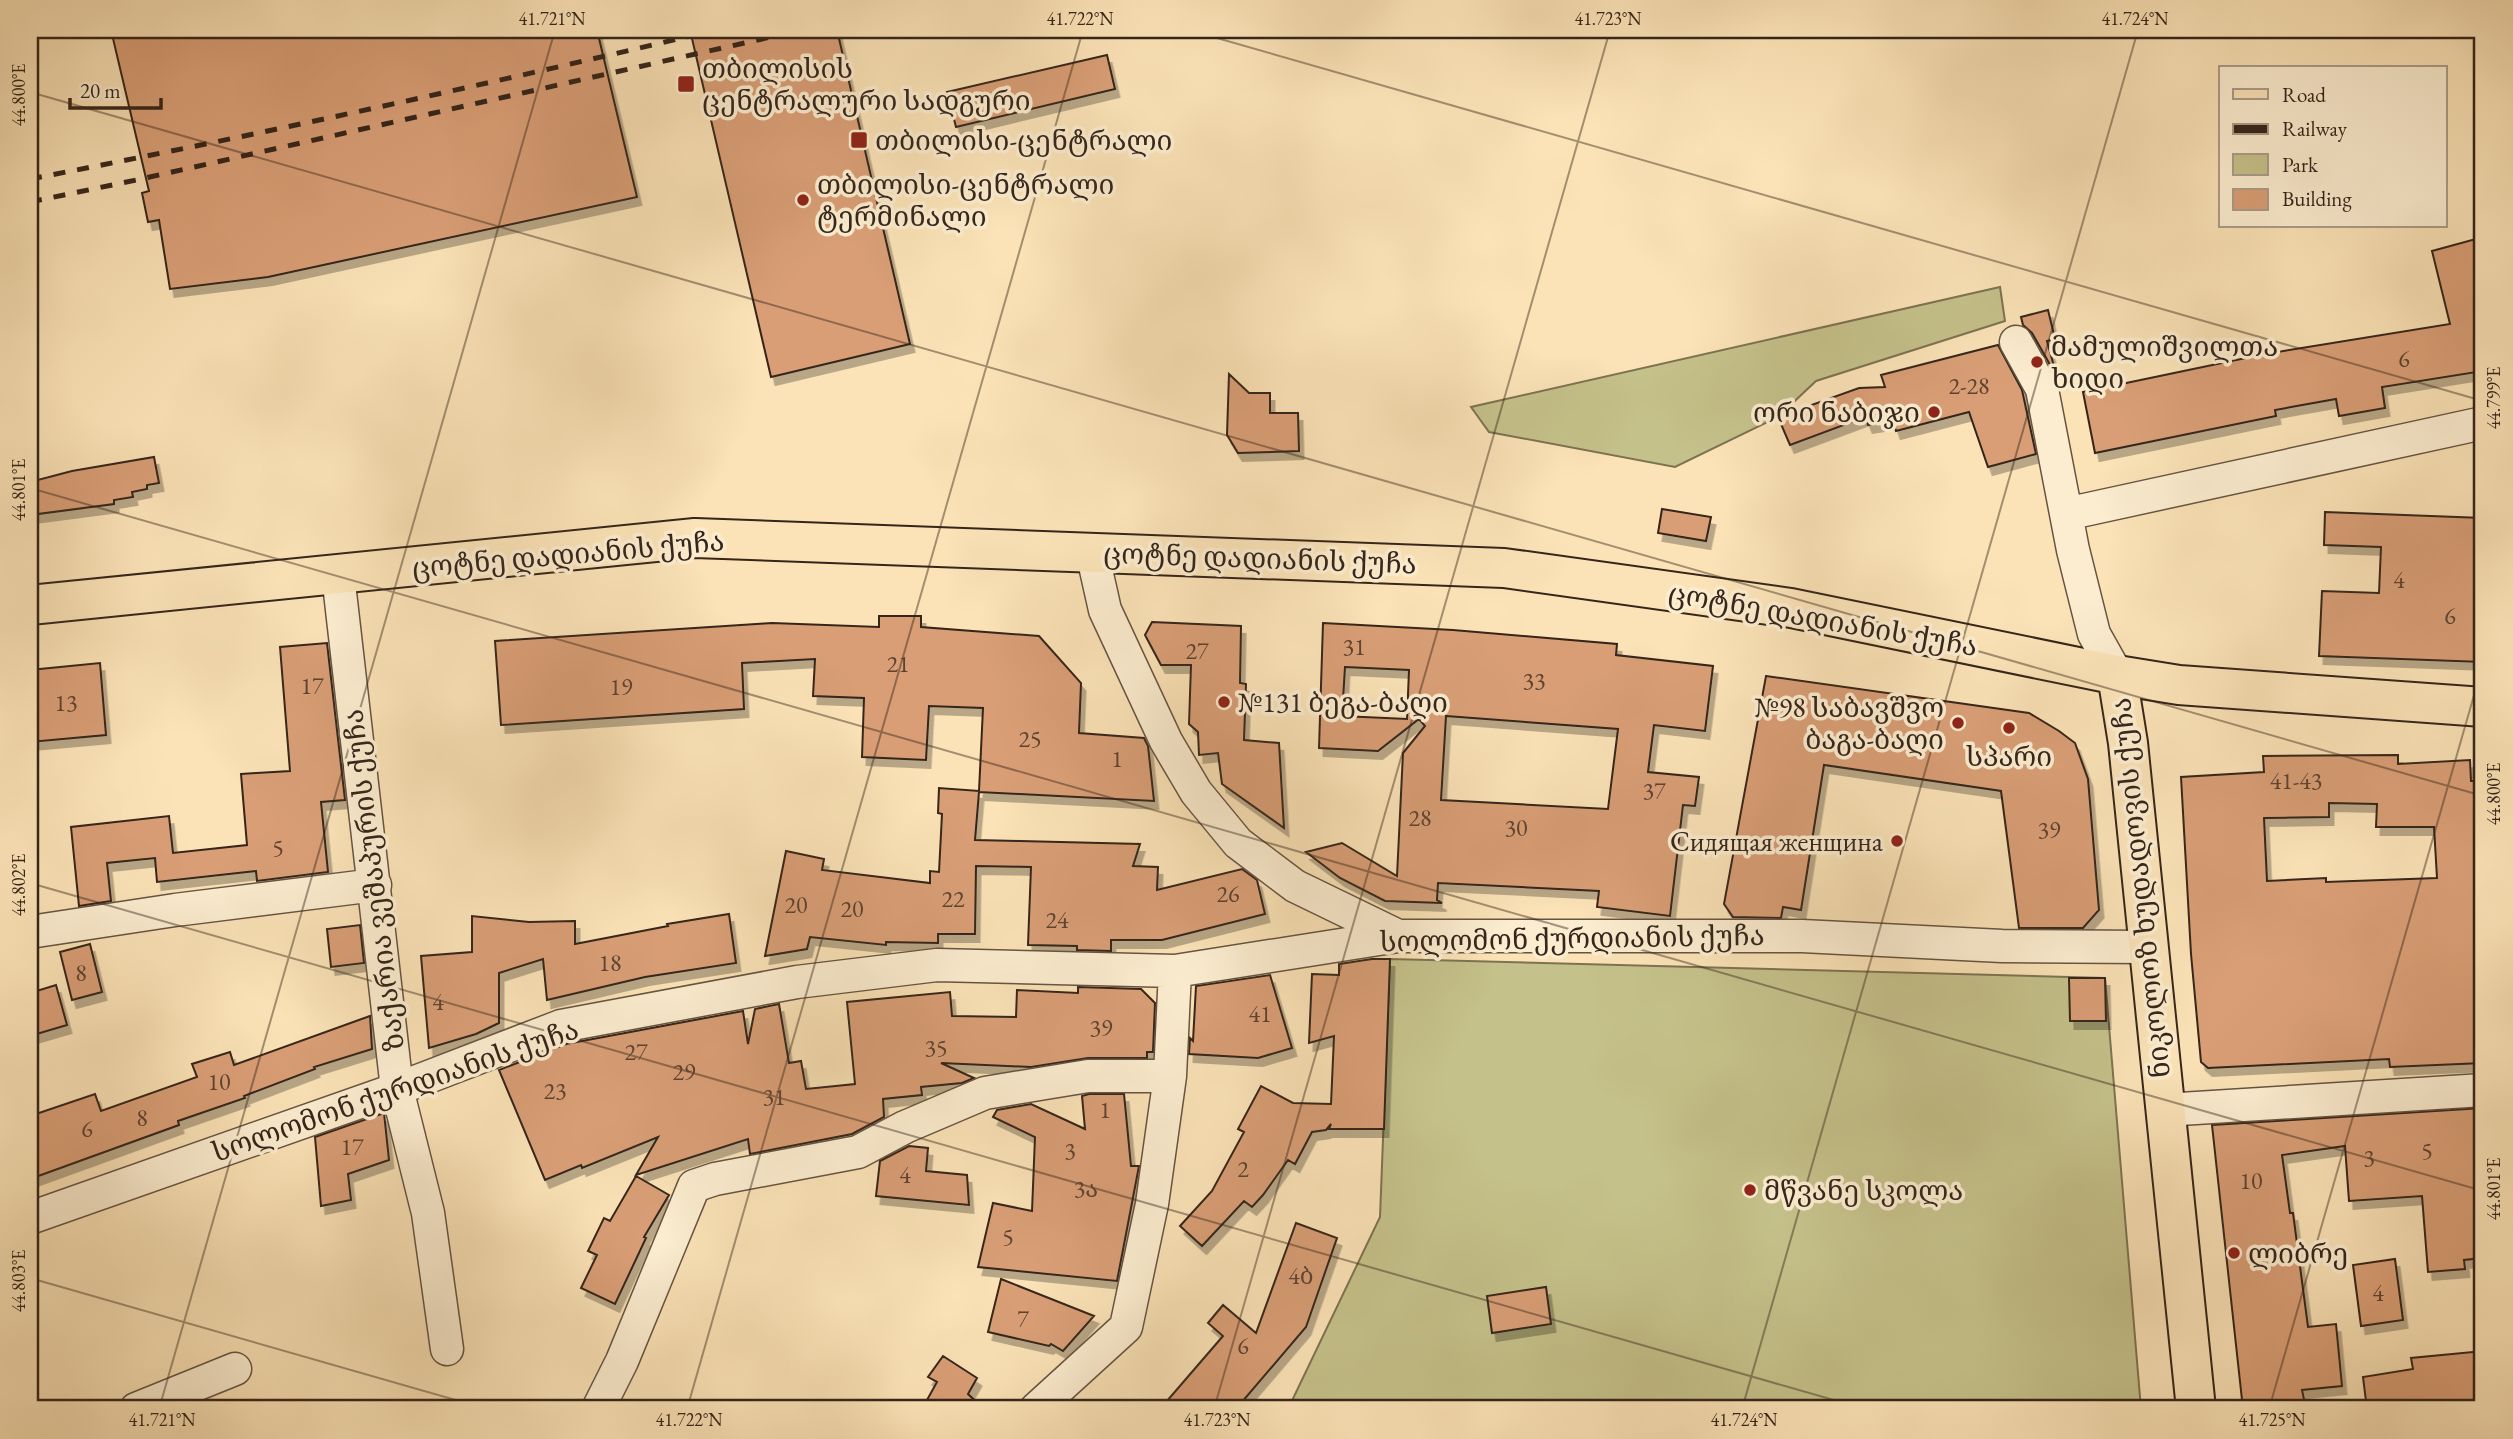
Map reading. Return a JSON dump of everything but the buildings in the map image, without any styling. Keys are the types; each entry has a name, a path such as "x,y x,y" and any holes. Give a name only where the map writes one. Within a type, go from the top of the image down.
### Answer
{"main road":[{"name":"ცოტნე დადიანის ქუჩა","path":"30,605 695,538 1504,568 1791,608 2117,675 2179,685 2483,707"},
{"name":"ნიკოლოზ ხუდადოვის ქუჩა","path":"2117,675 2127,743 2196,1409"}],"street":[{"name":"ნიკოლოზ ხუდადოვის ქუჩა","path":"2016,342 2042,389 2066,514 2094,634 2117,675"},
{"path":"2066,514 2483,423"},
{"path":"1092,552 1105,610 1166,741 1196,793 1238,843 1295,886 1398,936"},
{"name":"ზაქარია ვეშაპურის ქუჩა","path":"338,575 397,1089 428,1213 447,1349"},
{"path":"30,932 175,910 375,885"},
{"name":"სოლომონ ქურდიანის ქუჩა","path":"30,1218 397,1089 561,1026 797,982 937,965 1175,971 1398,936 1802,936 2002,946 2148,947"},
{"path":"1036,1409 1126,1327 1152,1204 1170,1076 1175,971"},
{"path":"598,1409 622,1361 694,1186 716,1179 858,1152 905,1127 985,1093 1088,1076 1170,1076"},
{"path":"2164,1110 2483,1090"},
{"path":"136,1409 235,1369"}],"green space":[{"path":"2000,287 2005,321 1816,381 1778,417 1675,467 1489,432 1471,407"},
{"name":"მწვანე სკოლა","path":"1390,959 2105,978 2141,1409 1288,1409 1380,1217"}],"railway":[{"path":"30,179 373,108 716,30"},
{"path":"30,202 802,30"}],"place":[{"name":"თბილისის ცენტრალური სადგური","path":"686,84"},
{"name":"თბილისი-ცენტრალი","path":"859,140"},
{"name":"თბილისი-ცენტრალი ტერმინალი","path":"803,200"},
{"name":"მამულიშვილთა ხიდი","path":"2037,362"},
{"name":"ორი ნაბიჯი","path":"1934,412"},
{"name":"№131 ბეგა-ბაღი","path":"1224,702"},
{"name":"№98 საბავშვო ბაგა-ბაღი","path":"1958,723"},
{"name":"სპარი","path":"2009,728"},
{"name":"Сидящая женщина","path":"1897,841"},
{"name":"მწვანე სკოლა","path":"1750,1190"},
{"name":"ლიბრე","path":"2234,1253"}]}
